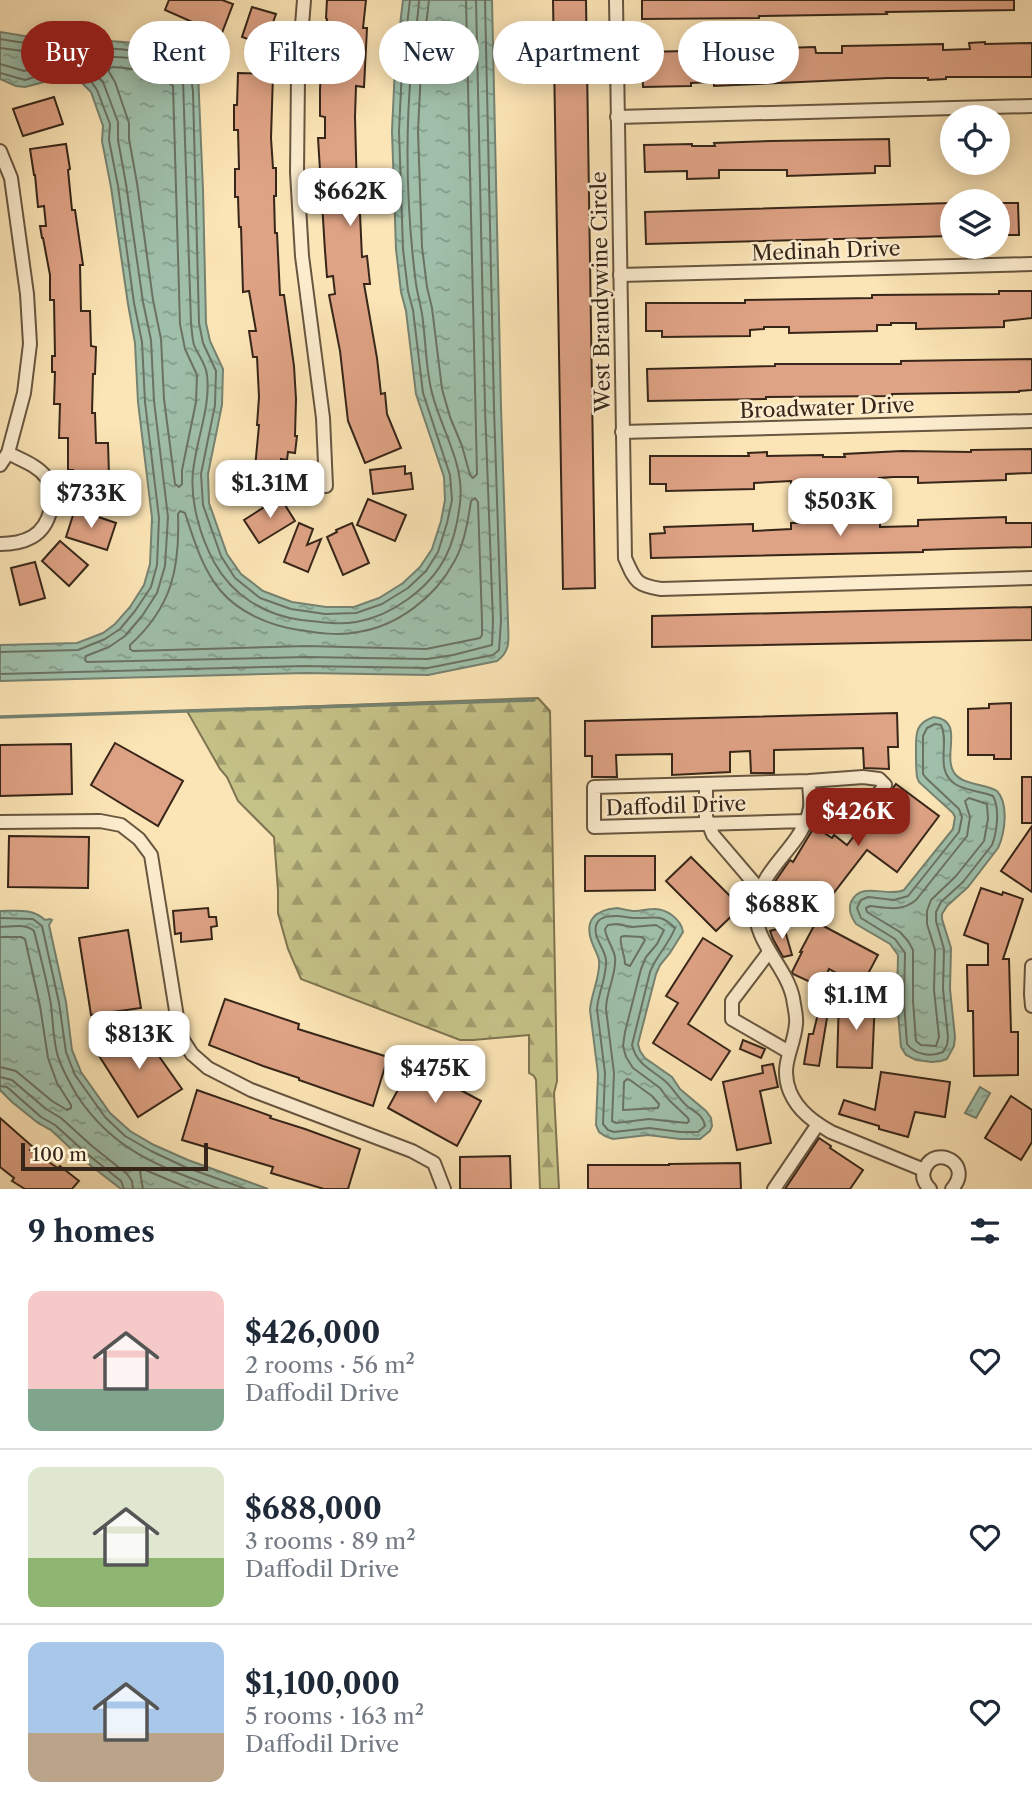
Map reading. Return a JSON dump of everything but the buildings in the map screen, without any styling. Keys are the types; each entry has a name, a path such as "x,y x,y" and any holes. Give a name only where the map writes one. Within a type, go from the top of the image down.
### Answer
{"street":[{"path":"304,0 298,76 297,172 302,256 323,418 326,486"},
{"name":"West Brandywine Circle","path":"616,0 625,558 635,580 647,587 661,589 1032,578"},
{"path":"617,117 1032,106"},
{"path":"0,150 10,178 27,294 30,344 24,393 8,453 0,465"},
{"name":"Medinah Drive","path":"621,275 1032,264"},
{"name":"Broadwater Drive","path":"622,432 1032,421"},
{"path":"0,544 31,538 41,531 51,510 51,489 43,474 8,453"},
{"name":"Daffodil Drive","path":"863,778 879,779 885,785 860,818 594,827 594,787 809,781 863,778"},
{"path":"809,781 810,808 802,830 770,871 760,890 756,908 765,945 788,980 797,1023 786,1065 786,1081 799,1108 818,1124 831,1132 924,1170"},
{"path":"706,784 706,817 713,835 760,890"},
{"path":"0,822 100,821 121,825 139,839 151,855 177,1017 183,1040 192,1054 208,1068 238,1084 423,1157 434,1163 444,1189"},
{"path":"769,952 732,1001 732,1019 789,1052"},
{"path":"1032,966 1032,1006"},
{"path":"774,1189 818,1124"},
{"path":"930,1189 924,1181 924,1170 931,1160 943,1157 958,1168 956,1188"}],"green space":[{"path":"538,698 550,711 557,1081 554,1093 559,1189 540,1189 536,1080 529,1073 529,1035 460,1040 301,979 288,949 278,913 274,837 238,801 227,777 187,711"}],"water":[{"path":"403,0 492,0 508,633 508,643 502,657 497,661 428,675 306,673 0,681 0,645 77,643 103,633 130,607 144,585 150,564 152,518 138,402 135,343 102,141 103,126 91,92 83,84 114,84 114,41 128,42 128,84 198,84 206,323 210,341 223,369 222,405 208,474 209,503 227,554 241,574 263,591 292,602 326,607 354,607 379,598 403,583 420,567 432,549 445,500 444,477 416,394 406,311 401,292 396,249 392,131 394,84 479,84 479,21 400,21"},
{"path":"0,32 21,35 21,84 36,84 16,86 0,79"},
{"path":"934,717 949,725 951,767 955,774 959,778 997,791 1003,803 1005,819 998,848 968,887 942,914 951,948 950,989 955,1037 954,1046 947,1059 932,1062 916,1060 906,1055 901,1047 897,1002 898,955 890,944 856,924 850,908 855,895 861,892 904,890 953,829 953,813 919,782 917,777 918,731 923,723"},
{"path":"617,908 633,911 663,910 682,927 683,932 656,974 638,1044 645,1058 672,1077 680,1089 711,1118 710,1131 700,1139 648,1135 613,1139 599,1132 596,1125 598,1074 590,1010 599,958 589,929 597,914"},
{"path":"0,911 30,912 45,920 52,920 49,925 66,1002 72,1050 81,1072 110,1113 130,1131 154,1145 268,1189 121,1189 0,1090"},
{"path":"980,1087 990,1093 976,1118 965,1113"}],"waterway":[{"path":"0,717 534,700"}]}
